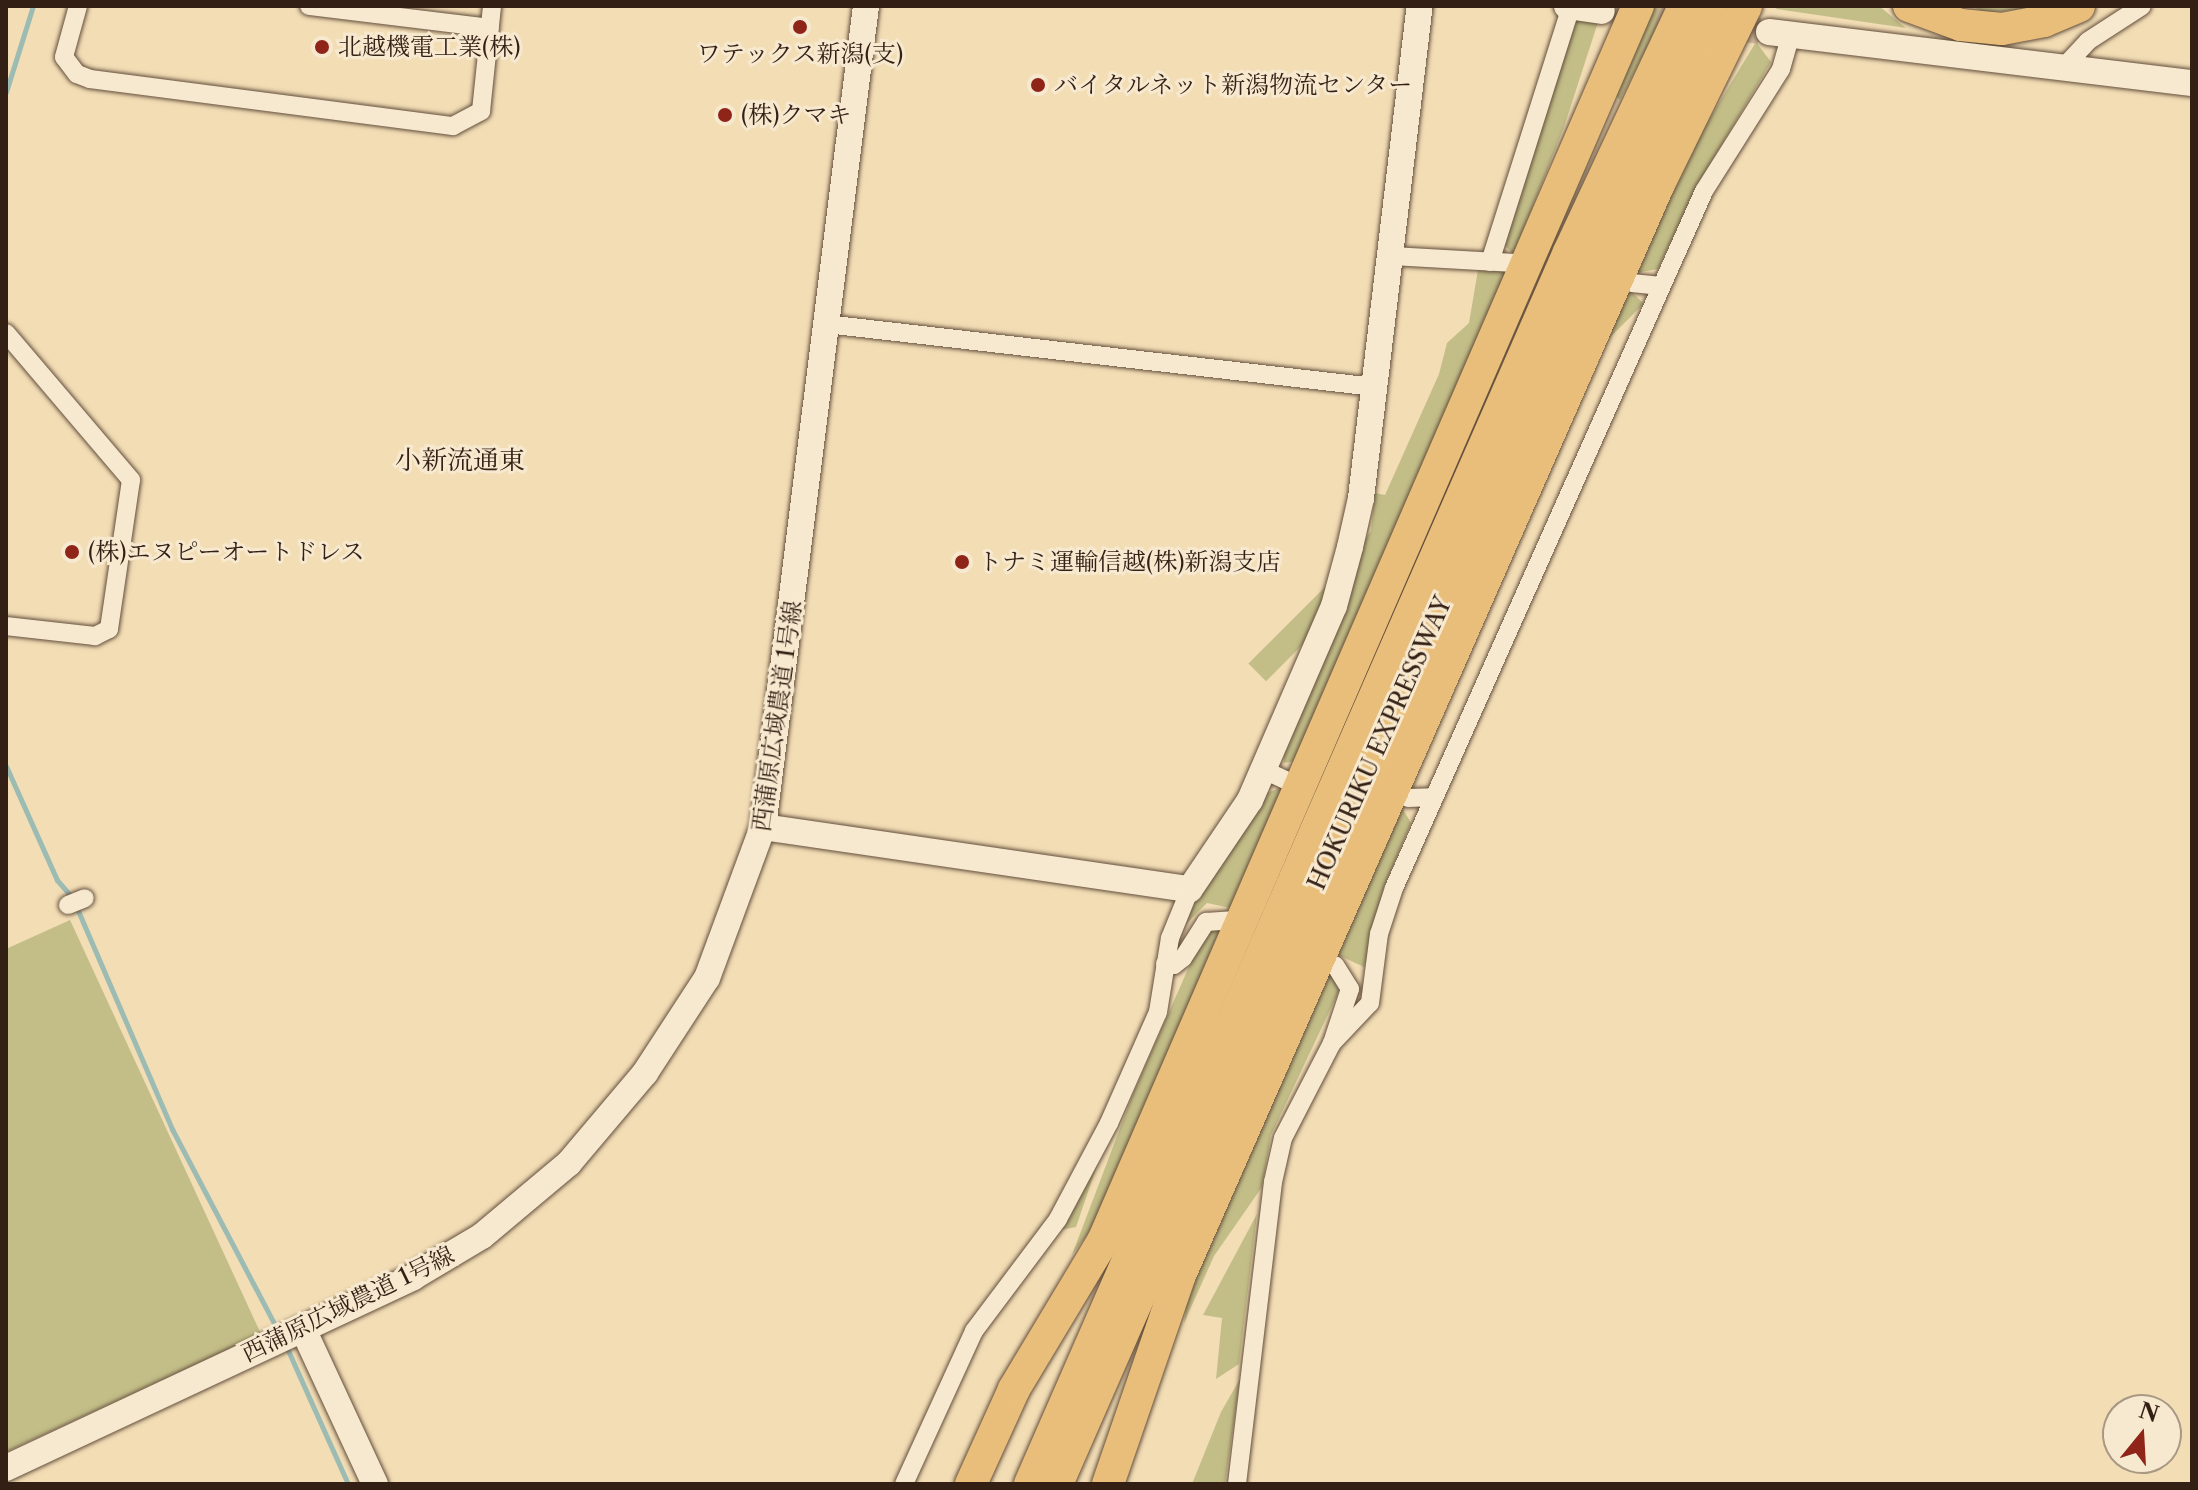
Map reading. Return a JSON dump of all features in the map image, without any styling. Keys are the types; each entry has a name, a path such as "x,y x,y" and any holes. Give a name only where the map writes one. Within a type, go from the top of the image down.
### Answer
{"highway":[{"path":"971,1484 1014,1389 1103,1241 1520,269 1638,6"},
{"name":"HOKURIKU EXPRESSWAY","path":"1030,1484 1563,266 1684,6"},
{"name":"HOKURIKU EXPRESSWAY","path":"1057,1484 1623,191 1712,6"},
{"path":"1108,1484 1180,1275 1693,112 1746,6"},
{"path":"1909,6 1961,25 2002,29 2044,21 2079,6"},
{"path":"1520,269 1608,9"},
{"path":"1693,112 1771,24"}],"street":[{"path":"78,6 64,57 77,74 90,79 453,126 481,111 492,6"},
{"path":"309,6 490,28"},
{"name":"西蒲原広域農道 1号線","path":"6,1468 413,1277 482,1236 569,1163 645,1073 707,978 763,827 866,6"},
{"path":"904,1484 970,1339 1058,1219 1109,1123 1158,1012 1175,922 1190,889 1242,813 1264,770 1334,606 1361,498 1420,6"},
{"path":"1490,262 1569,6 1608,9"},
{"path":"2064,67 2088,41 2142,6"},
{"path":"1332,1043 1370,1003 1386,911 1433,797 1661,286 1719,163 1781,69 1771,24 2192,83"},
{"path":"1392,256 1490,262 1520,269"},
{"path":"1632,283 1661,286"},
{"path":"826,324 1375,387"},
{"path":"6,333 131,480 109,629 95,636 6,626"},
{"path":"1264,770 1292,783"},
{"path":"1408,798 1433,797"},
{"path":"763,827 1190,889"},
{"path":"1165,964 1174,965 1183,958 1206,922 1232,920"},
{"path":"1237,1484 1277,1158 1297,1106 1332,1043 1350,989 1335,965"},
{"path":"303,1329 375,1484"}],"shaded area":[{"path":"1649,6 1668,6 1620,100 1615,95"},
{"path":"1778,6 1879,6 1906,28 1776,9"},
{"path":"2051,6 1984,13 1974,7"},
{"path":"1600,16 1564,127 1514,254 1498,240 1573,19"},
{"path":"1756,42 1771,62 1697,186 1658,269 1629,274 1671,182"},
{"path":"1479,264 1510,268 1301,760 1284,763 1283,740 1351,560 1371,531 1375,493 1385,495 1439,374 1447,343 1469,323"},
{"path":"1626,286 1644,304 1266,681 1248,664"},
{"path":"1285,786 1235,909 1207,903 1179,931 1204,881 1237,832 1247,829 1261,795"},
{"path":"1401,806 1411,823 1384,887 1364,967 1336,954"},
{"path":"70,920 261,1334 6,1452 6,949"},
{"path":"1226,922 1102,1214 1072,1255 1133,1094 1206,928"},
{"path":"1329,968 1339,991 1271,1135 1262,1187 1214,1256 1184,1323 1188,1290"},
{"path":"1104,1145 1076,1227 1060,1230"},
{"path":"1257,1214 1239,1364 1216,1379 1222,1318 1203,1315"},
{"path":"1240,1379 1225,1484 1192,1484 1221,1412"}],"waterway":[{"path":"6,92 33,6"},
{"path":"6,766 57,880 72,897"},
{"path":"76,906 172,1129 278,1331"},
{"path":"286,1346 348,1484"}],"tunnel":[{"path":"1618,13 1769,32"}],"place":[{"name":"ワテックス新潟(支)","path":"800,27"},
{"name":"北越機電工業(株)","path":"322,47"},
{"name":"バイタルネット新潟物流センター","path":"1038,85"},
{"name":"(株)クマキ","path":"725,115"},
{"name":"(株)エヌピーオートドレス","path":"72,552"},
{"name":"トナミ運輸信越(株)新潟支店","path":"962,562"}],"district":[{"name":"小新流通東","path":"460,461"}]}
